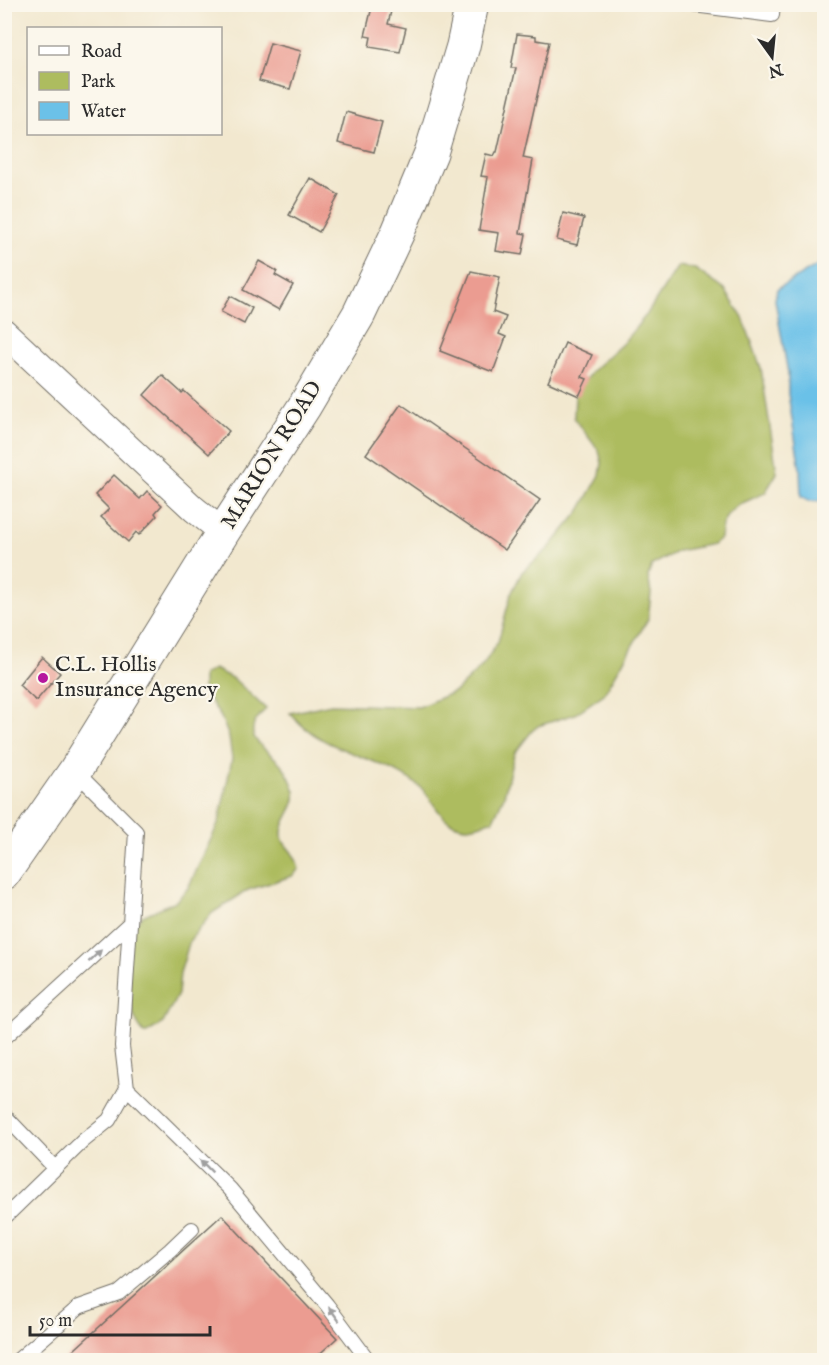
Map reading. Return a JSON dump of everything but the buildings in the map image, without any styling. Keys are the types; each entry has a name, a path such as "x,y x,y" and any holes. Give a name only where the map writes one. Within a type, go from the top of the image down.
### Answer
{"main road":[{"name":"MARION ROAD","path":"4,873 75,771 223,532 304,407 359,314 398,232 431,153 463,46 472,4"}],"street":[{"path":"4,332 194,509 223,532"}],"lane":[{"path":"687,4 772,15 773,4"},
{"path":"4,1218 83,1141 110,1120 127,1088 122,1046 136,832 75,771"},
{"path":"4,1038 130,923"},
{"path":"127,1088 230,1190 327,1305 368,1360"},
{"path":"4,1115 55,1168"},
{"path":"18,1360 79,1307 119,1293 192,1229"}],"green space":[{"path":"678,266 695,269 725,290 743,318 761,368 777,473 765,493 738,505 728,514 722,524 720,538 713,544 678,551 652,565 648,576 651,593 648,619 604,694 575,714 538,726 532,731 514,754 504,796 493,820 472,827 456,825 445,819 424,791 405,776 319,738 290,713 331,704 419,707 456,691 483,665 498,642 511,594 522,572 549,548 579,512 600,475 602,463 599,451 574,418 575,395 592,371 623,343 647,314"},
{"path":"214,669 234,679 266,709 254,725 253,732 259,744 283,767 295,792 294,804 283,826 282,836 296,859 299,869 292,876 248,890 212,913 190,940 180,973 178,994 163,1023 145,1034 133,1013 130,1000 127,932 142,916 176,901 188,888 219,822 232,759 229,737 221,717 203,690 203,675"}],"water":[{"path":"824,261 824,501 808,501 801,497 800,469 788,394 788,373 775,300 777,289"}],"place":[{"name":"C.L. Hollis Insurance Agency","path":"43,678"}]}
